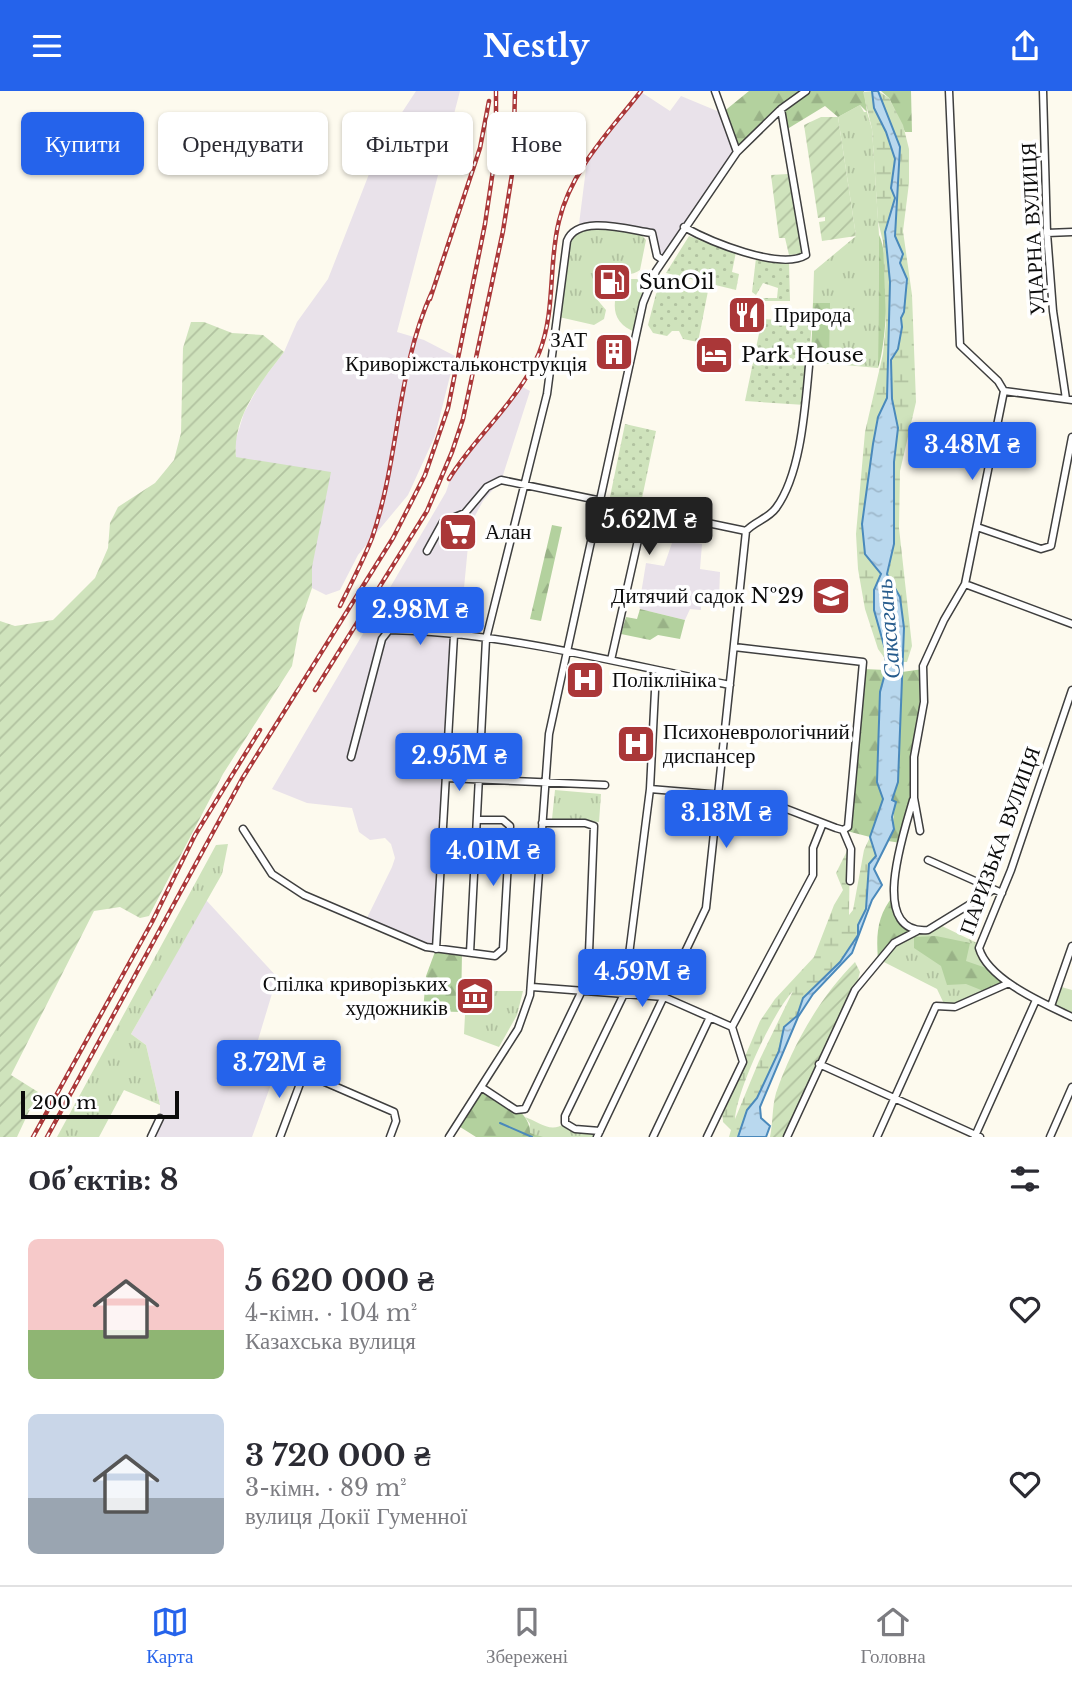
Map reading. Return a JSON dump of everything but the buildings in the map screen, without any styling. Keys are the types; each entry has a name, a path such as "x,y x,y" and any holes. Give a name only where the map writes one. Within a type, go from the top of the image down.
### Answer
{"street":[{"path":"715,91 737,152"},
{"path":"449,1137 518,1029 531,987 543,782 549,734 642,303 663,260 737,152 781,109 806,91"},
{"path":"920,831 914,798 914,757 924,702 923,666 944,620 965,584 1004,391 998,381 960,345 949,91"},
{"name":"УДАРНА ВУЛИЦЯ","path":"1004,391 1069,400 1053,311 1047,233 1043,91"},
{"path":"684,227 705,239 764,257 792,259 806,255 781,109"},
{"path":"470,953 486,639 547,394 568,237 574,230 587,226 652,233 657,255 663,260"},
{"path":"1047,233 1072,232"},
{"path":"656,671 650,789 624,994 565,1116 565,1123 570,1128 598,1134 706,908 746,530 757,519 769,516 778,506 800,440 809,366"},
{"path":"977,527 1041,549 1051,546 1072,437"},
{"path":"428,551 443,522 468,510 491,483 501,480 746,530"},
{"path":"611,660 645,509"},
{"path":"965,584 1072,624"},
{"path":"351,757 384,633 399,630 566,651 730,685"},
{"path":"436,949 454,635"},
{"path":"734,647 863,662 849,822 843,829"},
{"name":"ПАРИЗЬКА ВУЛИЦЯ","path":"1009,983 985,959 979,948 1002,893 1072,690"},
{"path":"446,778 605,785"},
{"path":"650,789 758,798 843,829"},
{"path":"914,798 897,853 894,895 896,909 905,925 917,931"},
{"path":"243,829 262,863 290,887 378,927 436,949 495,955 503,949 510,823 477,820"},
{"path":"481,1087 516,1110 525,1109 588,978 594,826 585,823 542,823"},
{"path":"707,1137 743,1062 732,1027 813,875 813,848 823,823"},
{"path":"843,829 851,849 850,880"},
{"path":"928,860 1002,893"},
{"path":"787,1137 855,990 894,943 917,931 928,930 993,890"},
{"path":"1051,1006 1072,946"},
{"path":"877,1137 936,1006 955,1007 1009,983 1036,1000 1072,1017"},
{"path":"531,987 664,997 732,1027"},
{"path":"819,1064 976,1136 1036,1000"},
{"path":"653,1137 710,1017"},
{"path":"257,1053 394,1112 396,1117 390,1137"},
{"path":"280,1137 304,1073"},
{"path":"1050,1137 1072,1087"},
{"path":"151,1137 160,1118"}],"shaded area":[{"path":"416,91 460,91 455,112 402,112"},
{"path":"641,92 670,111 681,96 722,113 737,152 663,260 659,258 652,233 579,224 587,161"},
{"path":"369,175 438,175 397,332 424,340 455,356 435,436 408,495 358,555 340,590 326,595 312,588 312,567 236,457 235,442 244,413 261,382 284,352 297,322 328,279"},
{"path":"521,386 530,391 503,475 503,485 496,486 483,501 470,525 460,630 454,630 436,949 365,922 395,858 391,844 385,838 370,840 359,832 352,808 307,803 272,789 446,492 452,474"},
{"path":"673,540 702,544 700,569 720,572 719,599 701,599 701,610 690,609 685,620 640,609 639,606 646,563 664,566"},
{"path":"206,900 277,977 255,1050 279,1062 252,1137 151,1137 160,1118 160,1105 146,1045 131,1034"}],"green space":[{"path":"749,91 864,91 867,112 860,105 838,117 825,106 784,131 781,110 737,152 722,113"},
{"path":"872,91 874,108 895,159 891,188 895,198 885,232 890,282 887,398 878,417 862,524 865,554 881,574 875,597 886,660 878,649 865,609 858,569 856,534 865,432 883,354 886,323 883,242 878,221 872,129 863,92"},
{"path":"878,91 889,98 903,125 909,149 909,183 903,231 912,295 916,402 900,471 899,528 912,646 907,662 902,662 903,628 900,607 887,575 894,544 894,462 898,428 892,399 891,360 898,349 907,279 899,263 903,254 895,236 900,147"},
{"path":"881,91 911,91 912,132 905,132 889,98"},
{"path":"860,105 864,112 867,112 872,129 879,235 878,368 811,362 814,271 856,236 838,117"},
{"path":"821,117 838,117 856,236 822,241 819,222 825,221 825,217 818,218 804,125"},
{"path":"788,174 804,249 800,254 789,255 785,238 779,238 771,175"},
{"path":"587,226 638,231 646,240 640,270 608,277 598,287 595,297 606,310 604,319 594,325 559,317 567,241"},
{"path":"879,235 885,262 886,301 884,340 878,368"},
{"path":"689,236 736,252 732,272 739,274 736,290 666,273"},
{"path":"756,258 789,261 790,301 764,301 763,298 777,298 778,288 763,283 756,295 752,292"},
{"path":"629,279 652,279 636,332 628,329 618,319 615,307 619,285"},
{"path":"664,280 708,291 698,342 683,339 679,331 672,331 667,336 653,333 648,325 656,294"},
{"path":"813,303 830,303 829,364 811,362"},
{"path":"762,319 812,322 805,405 745,401"},
{"path":"191,322 204,322 232,333 263,335 284,352 243,414 236,442 236,457 331,472 312,567 312,588 300,623 292,666 223,774 149,916 140,918 120,907 94,911 11,1075 38,1092 17,1137 0,1137 0,621 15,626 53,620 95,578 108,548 110,523 118,507 155,483 174,460 181,433 183,348"},
{"path":"625,424 656,431 641,503 610,497"},
{"path":"552,525 562,527 541,621 530,619"},
{"path":"640,609 685,620 680,639 658,635 650,640 621,634 626,617 637,619"},
{"path":"863,669 886,670 880,692 877,782 883,799 870,837 843,830 848,827"},
{"path":"923,669 925,691 914,757 914,798 901,843 888,841 892,832 896,802 892,800 898,782 902,672"},
{"path":"555,790 601,794 599,822 552,819"},
{"path":"870,837 876,856 869,864 866,909 858,925 858,934 840,962 803,998 797,1016 784,1027 779,1051 757,1098 747,1110 738,1137 729,1137 731,1130 723,1122 722,1111 760,1021 775,999 814,957 834,905 843,890 836,873 850,845 849,915 853,910 864,850","holes":["793,991 735,1119 742,1090 757,1052"]},
{"path":"228,844 222,874 131,1034 146,1045 160,1105 124,1090 99,1137 57,1137 216,845"},
{"path":"894,895 896,909 917,931 894,943 878,959 879,925 884,910"},
{"path":"938,924 979,944 980,953 1009,983 946,1008 937,989 878,959 894,943"},
{"path":"936,936 970,943 966,961 989,969 1001,978 1002,982 986,992 966,984 947,985 941,966 914,948 914,937"},
{"path":"436,949 462,952 461,1012 423,1011 426,976"},
{"path":"855,962 860,972 855,990 787,1137 770,1137 776,1093 790,1058 819,1006"},
{"path":"1058,986 1072,990 1072,1017 1051,1006"},
{"path":"489,991 523,991 517,1015 499,1047 464,1034 465,1015 488,1015"},
{"path":"481,1087 512,1105 525,1118 530,1133 543,1137 476,1137 457,1125"},
{"path":"525,1117 550,1127 565,1123 570,1128 600,1131 597,1137 527,1137 530,1124"}],"water":[{"name":"Саксагань","path":"872,91 878,91 900,147 895,236 903,254 900,263 907,279 898,349 891,360 892,399 898,428 894,462 894,544 887,574 900,597 904,628 898,782 892,800 896,802 892,817 894,829 874,869 882,885 872,900 852,953 813,994 798,1017 760,1107 761,1118 770,1126 766,1137 738,1137 747,1110 757,1098 779,1051 784,1027 797,1016 803,998 840,962 858,935 858,925 866,909 869,864 876,856 870,837 883,799 877,782 880,692 886,670 885,649 874,610 874,590 881,574 865,554 862,524 878,417 887,398 890,282 885,232 895,198 891,188 895,159 874,108"}],"waterway":[{"path":"500,1123 532,1137"}],"railway":[{"path":"47,1137 242,779 393,538 425,475 448,408 485,224 496,150 496,91"},
{"path":"315,690 427,511 452,452 463,419 503,231 513,168 515,91"},
{"path":"449,479 520,387 539,353 548,321 556,237 565,202 582,168 641,91"},
{"path":"430,299 480,148 489,101"},
{"path":"340,606 372,538 388,476 411,352 432,292"},
{"path":"33,1137 152,922 195,835 260,730"}],"place":[{"name":"SunOil","path":"612,282"},
{"name":"Природа","path":"747,315"},
{"name":"ЗАТ Криворіжстальконструкція","path":"614,352"},
{"name":"Park House","path":"714,355"},
{"name":"Алан","path":"458,532"},
{"name":"Дитячий садок №29","path":"831,596"},
{"name":"Поліклініка","path":"585,680"},
{"name":"Психоневрологічний диспансер","path":"636,744"},
{"name":"Спілка криворізьких художників","path":"475,996"}]}
